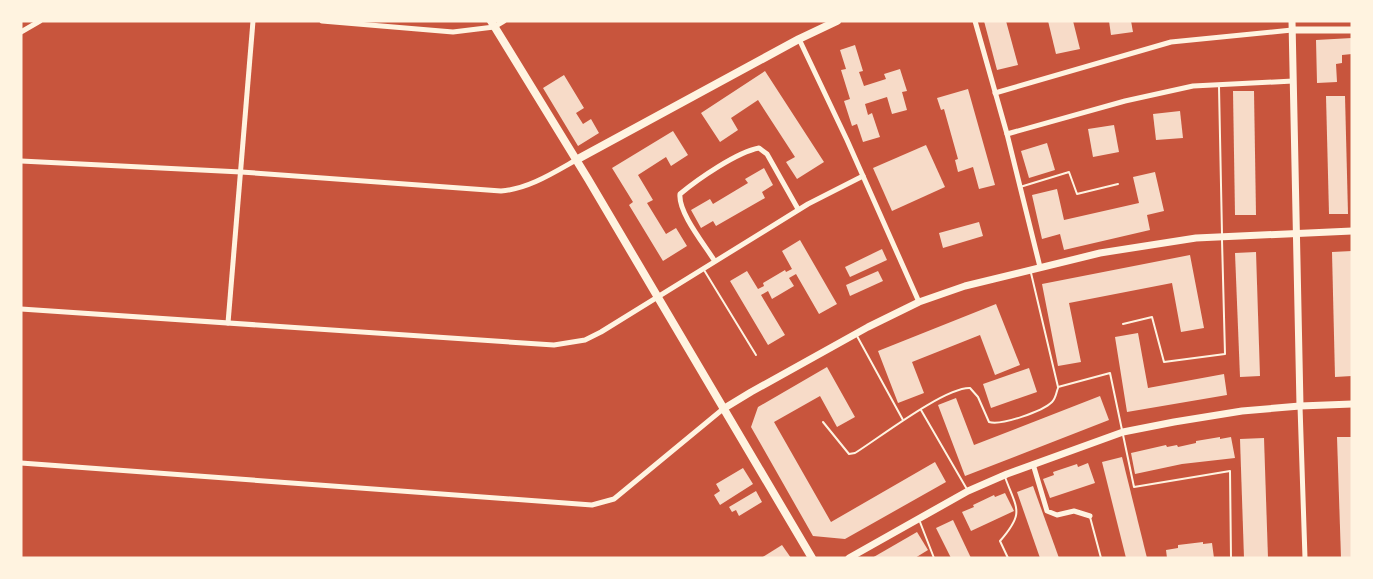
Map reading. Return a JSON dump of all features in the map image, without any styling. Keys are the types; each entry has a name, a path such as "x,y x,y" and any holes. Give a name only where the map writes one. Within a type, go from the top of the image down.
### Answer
{"main road":[{"path":"576,160 799,39 837,21"},
{"path":"493,24 812,558"}],"street":[{"path":"21,32 40,21"},
{"path":"228,323 253,21"},
{"path":"322,21 453,32 504,21"},
{"path":"975,21 1007,134 1040,267"},
{"path":"1292,21 1305,558"},
{"path":"995,93 1171,42 1292,30 1352,30"},
{"path":"799,39 919,302"},
{"path":"1007,134 1162,91 1219,84 1293,81"},
{"path":"714,261 683,210 679,201 680,194 747,150 759,148 767,154 798,209"},
{"path":"21,161 241,172 501,190 515,189 532,183 576,160"},
{"path":"21,309 554,345 585,340 602,332 798,209 863,176"},
{"path":"21,463 592,505 614,499 723,409 856,333 919,302 965,285 1100,253 1196,238 1352,231"},
{"path":"849,558 968,491 1004,475 1123,432 1242,411 1352,404"},
{"path":"1033,464 1047,511 1057,515 1074,511 1090,516"}],"lane":[{"path":"1123,324 1152,316 1164,362 1225,354 1219,84"},
{"path":"1020,187 1069,172 1077,194 1118,184"},
{"path":"703,268 756,355"},
{"path":"823,422 849,454 855,453 945,396 964,388 970,388 978,397 989,422 996,424 1018,418 1050,404 1055,399 1058,387 1030,270"},
{"path":"856,333 904,421"},
{"path":"1058,387 1110,373 1134,487 1230,471 1232,558"},
{"path":"921,410 968,491"},
{"path":"1004,475 1017,512 1015,524 1000,541 1008,558"},
{"path":"1090,516 1101,558"},
{"path":"918,518 934,558"}],"building":[{"path":"984,21 1006,21 1018,65 997,70"},
{"path":"1048,21 1073,21 1080,49 1056,54"},
{"path":"1109,21 1131,21 1133,32 1111,35"},
{"path":"1352,38 1352,54 1342,55 1342,63 1336,64 1337,82 1317,83 1316,40"},
{"path":"855,45 863,71 859,72 864,86 886,79 884,74 900,69 907,91 902,92 907,110 892,114 887,97 865,104 868,115 872,113 880,137 863,142 857,124 852,126 844,101 850,99 841,70 846,69 840,50"},
{"path":"765,71 824,162 797,179 786,162 795,157 758,100 731,118 738,130 720,142 701,113"},
{"path":"564,75 584,108 576,113 583,124 591,119 599,133 578,146 543,88"},
{"path":"968,89 995,185 979,189 973,167 958,172 955,160 958,159 944,109 941,110 937,98"},
{"path":"1233,91 1254,91 1256,215 1235,215"},
{"path":"1326,96 1345,96 1348,214 1329,214"},
{"path":"1180,111 1183,138 1156,140 1153,114"},
{"path":"1114,125 1119,152 1093,157 1088,129"},
{"path":"673,131 688,155 671,166 666,157 638,175 653,200 647,203 666,234 676,228 687,246 663,261 629,205 633,202 612,168"},
{"path":"1047,143 1055,170 1029,178 1021,151"},
{"path":"926,145 945,187 892,211 873,168"},
{"path":"764,168 773,185 762,192 765,198 716,226 713,221 701,228 691,210 710,199 713,204 748,183 745,179"},
{"path":"1155,172 1164,211 1147,215 1150,230 1064,250 1060,234 1042,239 1032,195 1057,189 1064,220 1139,203 1133,177"},
{"path":"979,222 983,236 943,248 939,233"},
{"path":"800,240 837,304 819,314 796,274 789,278 794,286 772,299 768,291 761,295 785,335 768,345 730,281 747,271 758,289 764,286 763,283 785,270 786,272 792,269 782,251"},
{"path":"882,249 887,260 850,277 845,267"},
{"path":"1352,251 1352,376 1335,377 1332,252"},
{"path":"1256,252 1260,376 1240,377 1235,253"},
{"path":"1190,255 1204,328 1181,332 1172,283 1069,303 1081,362 1058,366 1042,284"},
{"path":"878,271 883,281 850,296 846,285"},
{"path":"996,304 1020,365 995,375 980,335 912,362 924,393 898,403 878,351"},
{"path":"1138,333 1148,388 1224,374 1227,395 1127,412 1115,337"},
{"path":"827,367 855,417 837,427 820,396 774,422 831,522 935,462 946,482 845,539 813,536 751,427 758,407"},
{"path":"1029,368 1037,392 991,408 983,384"},
{"path":"1100,396 1109,420 965,476 938,405 956,398 974,445"},
{"path":"1220,437 1220,439 1231,437 1235,458 1182,464 1135,474 1131,453 1166,445 1167,447 1177,445 1178,447"},
{"path":"1337,437 1352,437 1352,558 1341,558"},
{"path":"1264,438 1268,558 1244,558 1240,439"},
{"path":"1122,457 1147,558 1126,558 1102,462"},
{"path":"1088,463 1095,483 1050,498 1043,479 1054,475 1053,472"},
{"path":"743,468 753,484 720,505 714,495 720,491 716,484"},
{"path":"1033,486 1059,558 1040,558 1017,492"},
{"path":"756,491 762,502 739,516 736,510 732,512 729,507"},
{"path":"1005,493 1014,511 971,531 962,512 994,495 995,497"},
{"path":"953,520 971,558 951,558 936,528"},
{"path":"917,532 928,550 915,558 872,558"},
{"path":"1203,542 1203,544 1212,543 1214,558 1167,558 1166,550 1178,548 1178,545"},
{"path":"782,545 791,558 761,558"}]}
